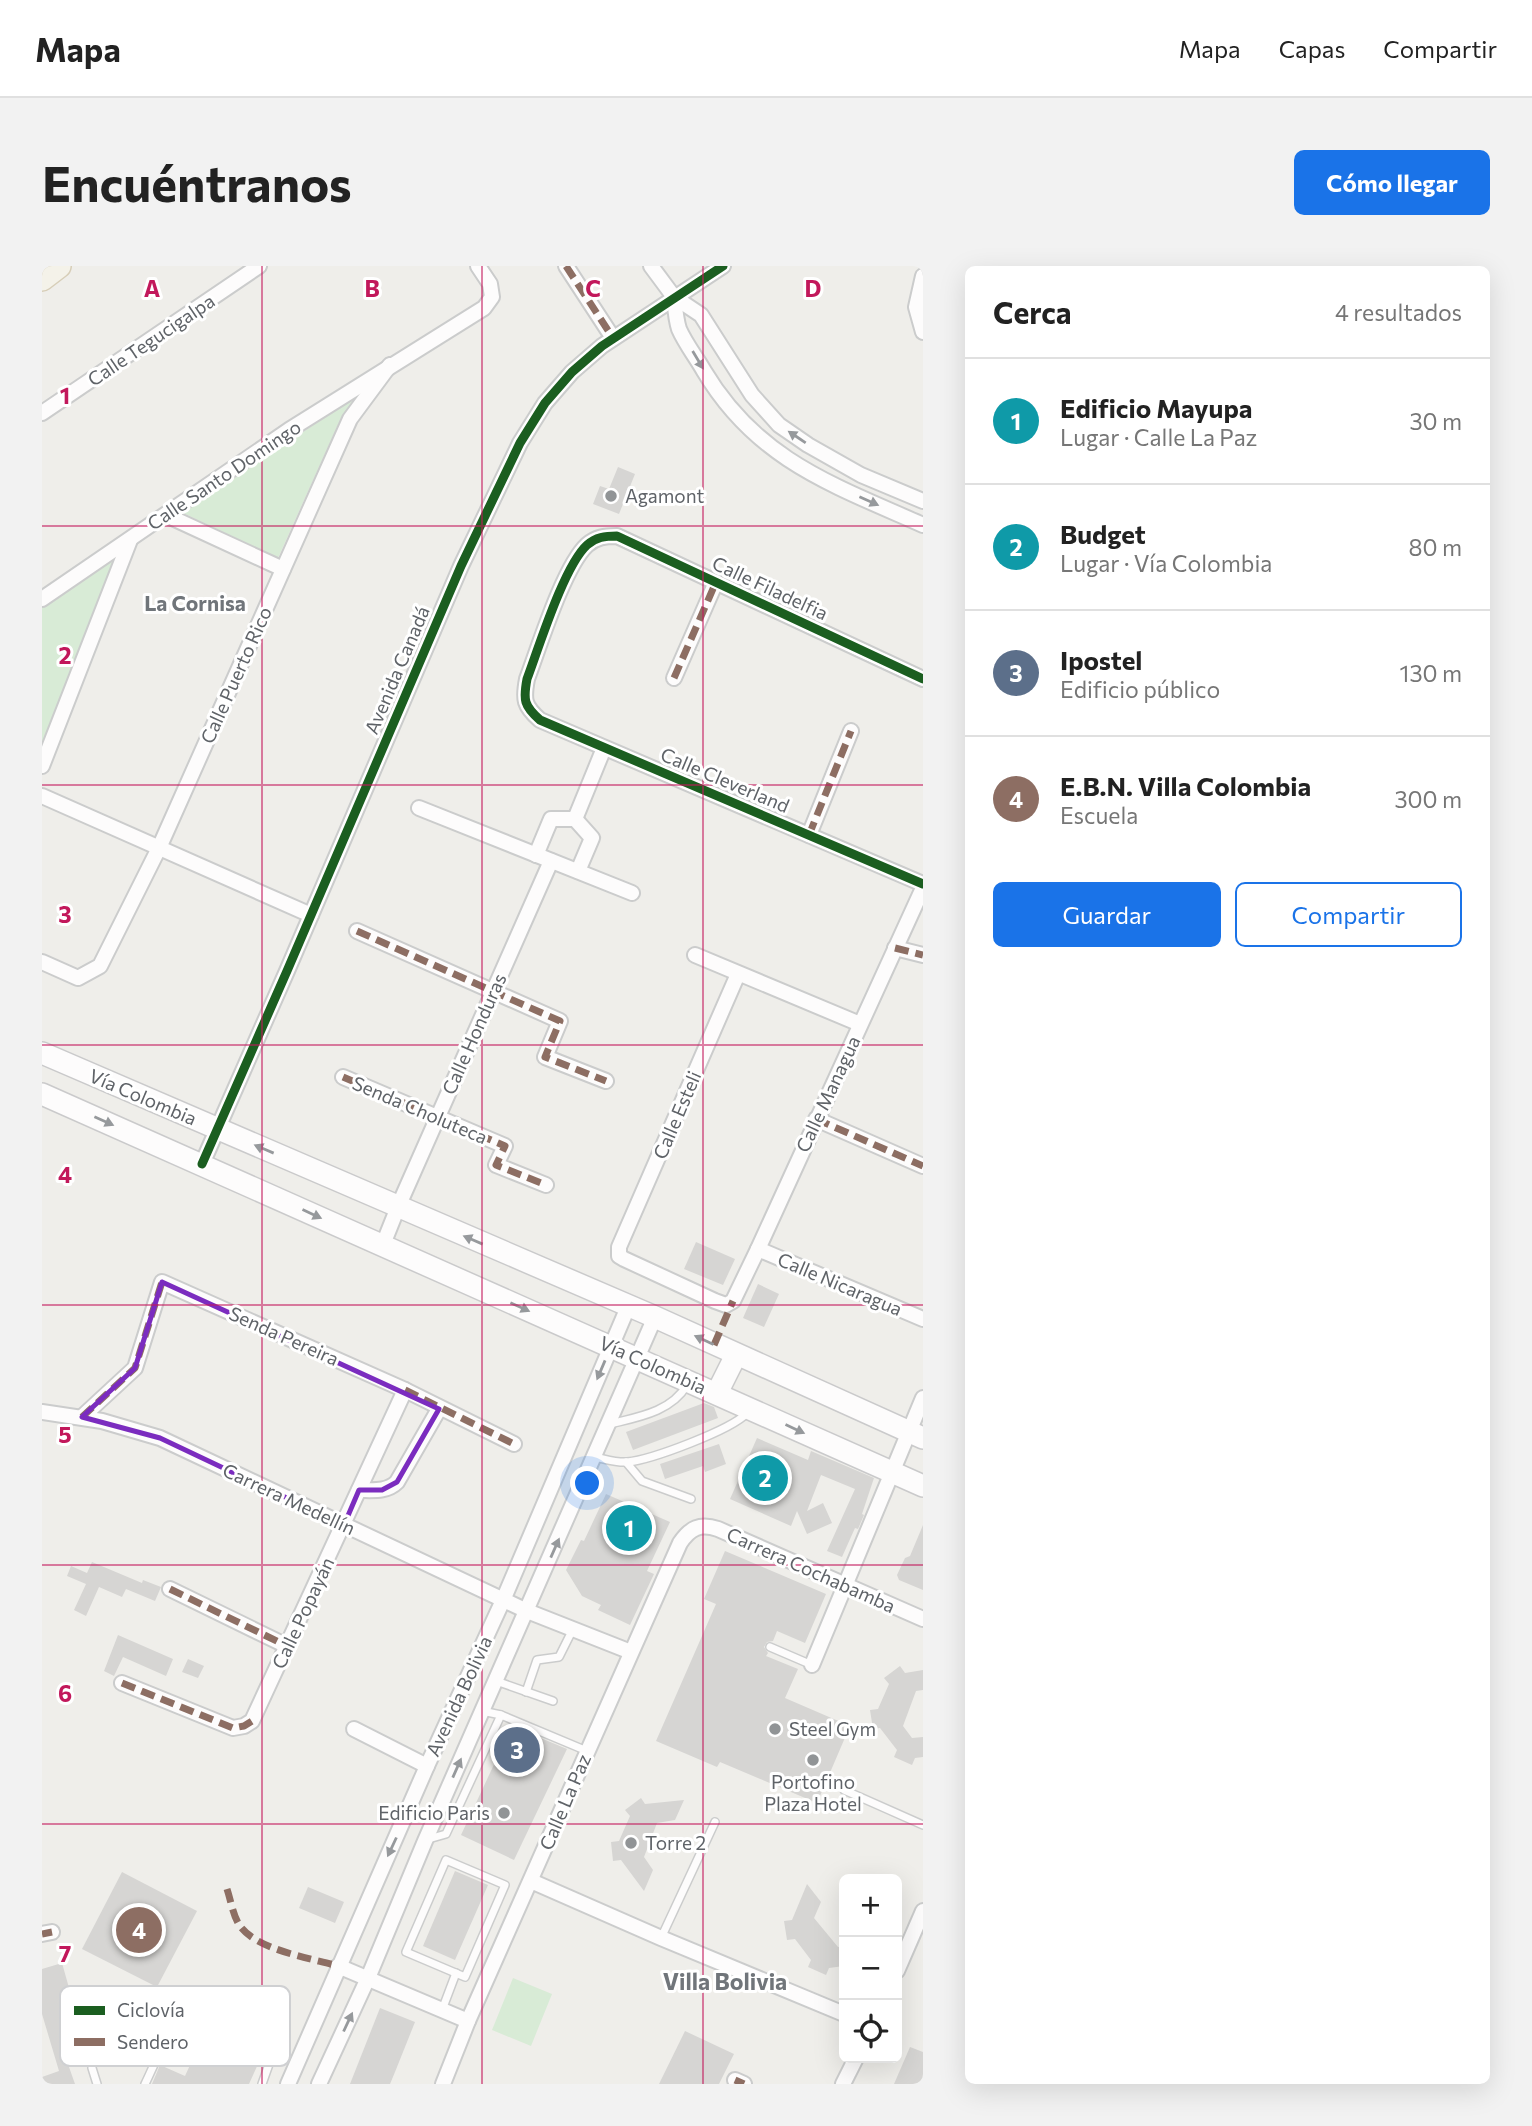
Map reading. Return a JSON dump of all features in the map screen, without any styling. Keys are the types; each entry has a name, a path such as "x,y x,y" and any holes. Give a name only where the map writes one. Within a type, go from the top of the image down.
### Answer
{"main road":[{"path":"42,279 59,266"},
{"name":"Vía Colombia","path":"42,1053 655,1318 915,1435"},
{"name":"Vía Colombia","path":"42,1094 923,1486"},
{"path":"717,1393 736,1355"}],"street":[{"name":"Calle Tegucigalpa","path":"42,413 259,266"},
{"name":"Calle Santo Domingo","path":"42,766 130,540 289,430 484,308 492,297 490,284 478,266"},
{"path":"566,266 613,338"},
{"path":"652,266 674,297 701,315 752,395 779,425 861,475 923,501"},
{"name":"Avenida Canadá","path":"202,1164 461,566 520,443 545,403 572,372 613,338 723,266"},
{"path":"923,276 916,307 923,332"},
{"path":"674,297 679,328 718,394 747,427 781,455 816,477 923,525"},
{"name":"Calle Puerto Rico","path":"42,962 78,978 100,966 159,848 351,419 390,365"},
{"path":"166,515 283,569"},
{"name":"Calle Filadelfia","path":"524,698 527,679 572,564 587,545 601,536 617,536 923,679"},
{"path":"42,599 130,540"},
{"path":"674,678 716,582"},
{"name":"Calle Cleverland","path":"524,698 529,710 540,720 923,886"},
{"path":"809,835 851,731"},
{"path":"575,819 604,748"},
{"path":"42,796 311,915"},
{"path":"419,808 632,893"},
{"path":"537,855 551,819 575,819 592,838 578,871"},
{"name":"Calle Honduras","path":"397,1207 551,861"},
{"name":"Calle Managua","path":"733,1300 923,886"},
{"path":"357,931 560,1021 545,1057 606,1081"},
{"path":"895,948 923,955"},
{"path":"695,955 860,1024"},
{"name":"Calle Esteli","path":"733,1300 726,1305 715,1301 619,1256 619,1247 738,974"},
{"name":"Senda Choluteca","path":"343,1077 505,1146 496,1165 546,1185"},
{"path":"816,1119 923,1167"},
{"path":"382,1247 397,1207"},
{"name":"Calle Nicaragua","path":"758,1250 923,1319"},
{"name":"Senda Pereira","path":"82,1417 135,1368 162,1282 405,1390 514,1444"},
{"name":"Avenida Bolivia","path":"288,2084 338,1966 504,1598 628,1307"},
{"name":"Avenida Bolivia","path":"319,2084 368,1978 425,1841 655,1318"},
{"name":"Calle Popayán","path":"122,1683 233,1728 252,1721 405,1390"},
{"path":"811,1665 890,1473 915,1435 923,1398"},
{"path":"359,1490 392,1487 439,1409"},
{"name":"Carrera Medellín","path":"42,1412 102,1421 160,1438 527,1611 631,1652"},
{"name":"Carrera Cochabamba","path":"697,1527 707,1525 718,1529 923,1619"},
{"name":"Calle La Paz","path":"443,2084 468,2021 680,1543 688,1532 697,1527"},
{"path":"170,1590 287,1646"},
{"path":"354,1729 427,1766"},
{"path":"531,1881 839,2012"},
{"path":"902,1959 923,1911"},
{"path":"338,1966 468,2021"},
{"path":"843,2084 854,2063"}],"lane":[{"path":"609,1424 653,1413 681,1395 690,1381"},
{"path":"595,1457 626,1462 690,1442 742,1418 752,1408"},
{"path":"626,1462 642,1481 691,1499"},
{"path":"526,1692 534,1664 541,1659 559,1657 574,1629"},
{"path":"770,1647 811,1665"},
{"path":"495,1681 553,1701"},
{"path":"482,1711 502,1716 587,1751"},
{"path":"425,1841 446,1834 502,1716"},
{"path":"844,1790 923,1825"},
{"path":"662,1938 715,1822"},
{"path":"446,1860 505,1885 465,1977 456,1973 405,1952 446,1860"},
{"path":"442,2010 456,1973"},
{"path":"145,2084 154,2066"},
{"path":"262,2084 269,2066"},
{"path":"92,2068 97,2084"}],"highlighted area":[{"path":"162,1282 439,1409 397,1482 382,1490 359,1490 344,1525 160,1438 82,1417 135,1368"}],"green space":[{"path":"356,396 341,418 278,558 183,513"},
{"path":"118,556 42,753 42,608"},
{"path":"513,1978 552,1994 531,2046 492,2030"}],"building":[{"name":"Agamont","path":"618,467 635,474 619,514 593,504 600,486 609,489"},
{"path":"696,1242 735,1259 723,1285 684,1269"},
{"path":"758,1284 779,1294 764,1327 743,1318"},
{"path":"704,1403 714,1407 718,1418 633,1450 626,1432"},
{"path":"757,1438 808,1460 811,1451 874,1478 862,1514 864,1515 842,1557 827,1551 855,1489 821,1475 807,1511 823,1503 832,1523 807,1534 797,1511 791,1526 730,1499"},
{"path":"719,1444 726,1464 705,1472 703,1466 665,1479 660,1464"},
{"path":"606,1494 670,1522 647,1571 654,1574 630,1625 598,1610 601,1605 582,1596 566,1570 581,1540 584,1541"},
{"path":"923,1525 923,1590 899,1580 897,1575 905,1558 910,1556"},
{"path":"725,1551 826,1594 805,1643 777,1631 773,1641 767,1642 764,1647 768,1653 766,1656 798,1669 785,1698 850,1726 817,1803 720,1762 717,1767 656,1741 716,1604 704,1599"},
{"path":"92,1562 142,1583 143,1580 161,1587 155,1601 126,1589 122,1597 99,1587 86,1616 74,1610 86,1584 67,1576 71,1566 87,1573"},
{"path":"118,1635 173,1659 166,1676 123,1657 114,1676 104,1671"},
{"path":"188,1659 204,1666 198,1678 182,1672"},
{"path":"900,1666 905,1673 923,1670 923,1690 916,1691 903,1726 912,1738 923,1737 923,1757 915,1758 912,1765 894,1757 897,1750 880,1728 873,1729 870,1710 878,1709 889,1684 884,1678"},
{"name":"Edificio Paris","path":"512,1726 567,1749 514,1860 461,1835"},
{"name":"Torre 2","path":"641,1798 645,1804 684,1800 675,1820 657,1823 644,1857 653,1870 644,1891 621,1860 613,1861 611,1842 619,1841 630,1816 625,1810"},
{"path":"455,1871 488,1885 455,1960 423,1946"},
{"path":"122,1872 197,1911 158,1986 82,1949"},
{"path":"807,1884 821,1902 814,1918 839,1947 839,1967 829,1968 826,1975 808,1967 811,1960 795,1939 787,1940 784,1921 792,1920"},
{"path":"308,1887 344,1902 335,1923 299,1908"},
{"path":"62,1963 68,1986 60,1986 60,2066 73,2066 69,2067 75,2084 42,2084 42,2077 59,2071 42,2014 42,1969"},
{"path":"380,2008 415,2022 390,2084 350,2084"},
{"path":"685,2031 734,2054 719,2084 659,2084"},
{"path":"910,2047 923,2052 923,2084 894,2084"},
{"path":"160,2066 185,2076 190,2066 257,2066 249,2084 152,2084"}],"marked path":[{"path":"566,266 613,338"},
{"path":"674,678 716,582"},
{"path":"809,835 851,731"},
{"path":"357,931 560,1021 545,1057 606,1081"},
{"path":"895,948 923,955"},
{"path":"343,1077 505,1146 496,1165 546,1185"},
{"path":"816,1119 923,1166"},
{"path":"82,1417 135,1368 162,1282"},
{"path":"714,1345 733,1301"},
{"path":"405,1390 514,1444"},
{"path":"170,1589 287,1646"},
{"path":"122,1683 233,1728 252,1721"},
{"path":"227,1889 236,1918 248,1934 285,1952 338,1966"},
{"path":"42,1934 52,1932"},
{"path":"735,2080 744,2084"}],"cycle path":[{"path":"202,1164 461,566 520,443 545,403 572,372 602,346 723,266"},
{"path":"923,679 613,536 597,539 578,555 545,628 525,692 528,706 540,720 923,884"}],"place":[{"name":"Agamont","path":"611,496"},
{"name":"Budget","path":"765,1478"},
{"name":"Edificio Mayupa","path":"629,1528"},
{"name":"Steel Gym","path":"775,1729"},
{"name":"Ipostel","path":"517,1750"},
{"name":"Portofino Plaza Hotel","path":"813,1760"},
{"name":"Edificio Paris","path":"504,1813"},
{"name":"Torre 2","path":"631,1843"},
{"name":"E.B.N. Villa Colombia","path":"139,1930"}],"district":[{"name":"La Cornisa","path":"195,604"},
{"name":"Villa Bolivia","path":"725,1982"}]}
